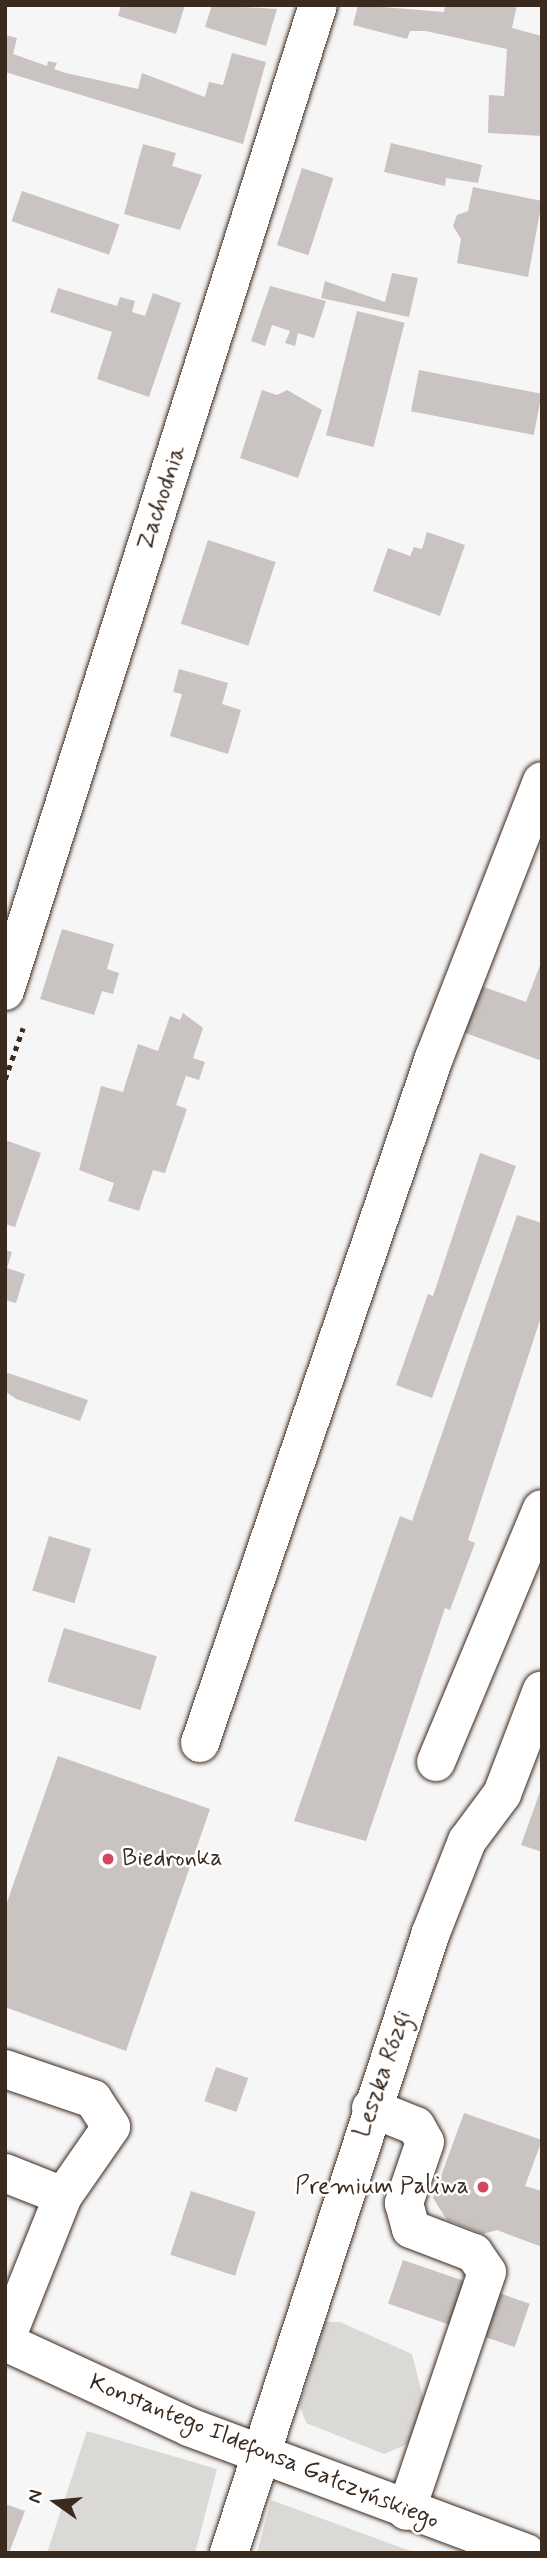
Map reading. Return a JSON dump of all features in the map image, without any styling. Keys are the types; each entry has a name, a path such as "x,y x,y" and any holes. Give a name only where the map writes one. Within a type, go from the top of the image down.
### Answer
{"street":[{"name":"Zachodnia","path":"5,991 318,5"},
{"path":"200,1743 434,1058 542,781"},
{"path":"436,1762 542,1509"},
{"name":"Leszka Rózgi","path":"229,2553 257,2454 371,2108 467,1840 502,1794 542,1690"},
{"path":"5,2069 93,2099 111,2127 63,2196 5,2342"},
{"path":"371,2108 416,2126 425,2142 404,2203 411,2229 474,2253 487,2272 406,2511"},
{"path":"5,2173 63,2196"},
{"name":"Konstantego Ildefonsa Gałczyńskiego","path":"5,2342 126,2401 406,2511 526,2553"}],"shaded area":[{"path":"325,2322 340,2322 412,2354 424,2401 410,2443 384,2454 306,2423 300,2406"},
{"path":"87,2431 217,2469 195,2553 47,2553"},
{"path":"271,2500 416,2553 257,2553"}],"building":[{"path":"121,5 185,5 176,34 118,16"},
{"path":"212,5 277,9 266,46 205,27"},
{"path":"358,5 444,12 445,5 517,5 512,28 542,36 542,136 488,133 489,95 504,96 507,49 426,31 410,31 407,39 353,25"},
{"path":"5,35 17,38 13,54 47,66 48,61 57,63 54,69 66,73 138,89 142,73 205,97 209,82 223,85 232,53 266,62 243,144 5,72"},
{"path":"391,143 482,165 478,183 446,178 445,186 384,172"},
{"path":"143,144 176,153 172,166 202,175 180,230 124,214"},
{"path":"302,168 333,178 308,255 277,245"},
{"path":"473,187 542,201 528,277 457,263 461,239 453,226 457,215 468,211"},
{"path":"22,191 119,225 109,255 12,221"},
{"path":"392,273 418,278 409,317 321,298 325,281 385,302"},
{"path":"270,286 326,301 314,338 298,333 295,346 285,343 290,331 272,325 265,346 251,341"},
{"path":"58,288 117,306 120,297 135,301 132,312 145,316 153,293 181,303 149,397 97,379 112,332 50,312"},
{"path":"357,311 405,323 374,447 326,435"},
{"path":"419,370 542,394 534,435 411,411"},
{"path":"262,390 277,395 287,390 322,410 298,478 240,458"},
{"path":"427,532 465,545 440,616 373,591 388,548 410,556 414,547 422,549"},
{"path":"208,540 276,562 248,646 181,624"},
{"path":"179,669 228,683 222,704 241,710 228,754 170,736 182,694 173,692"},
{"path":"62,929 114,944 107,969 119,973 113,994 102,991 94,1015 40,999"},
{"path":"542,960 542,1061 463,1032 481,986 526,1002"},
{"path":"183,1013 203,1028 193,1058 205,1062 199,1080 186,1076 176,1105 187,1109 165,1173 153,1170 139,1211 108,1201 114,1183 79,1170 101,1086 123,1092 138,1044 158,1051 170,1016 180,1020"},
{"path":"5,1140 41,1153 15,1227 5,1224"},
{"path":"480,1153 516,1166 432,1398 396,1385 428,1294 433,1296"},
{"path":"517,1215 542,1223 542,1314 468,1540 475,1543 450,1610 445,1608 366,1841 294,1821 400,1516 412,1521"},
{"path":"5,1250 12,1252 7,1268 25,1274 16,1303 5,1300"},
{"path":"5,1372 88,1400 80,1421 16,1399 5,1391"},
{"path":"49,1536 91,1549 74,1603 32,1591"},
{"path":"64,1628 157,1656 140,1710 48,1682"},
{"name":"Biedronka","path":"58,1756 210,1809 126,2051 5,2007 5,1908"},
{"path":"542,1789 542,1852 521,1845"},
{"path":"216,2067 248,2078 236,2112 204,2101"},
{"path":"464,2113 542,2140 525,2186 542,2191 542,2247 497,2230 483,2234 447,2220 433,2198"},
{"path":"191,2191 256,2212 235,2276 170,2255"},
{"path":"403,2260 530,2304 515,2347 388,2303"},
{"path":"5,2504 25,2511 9,2553 5,2553"}],"place":[{"name":"Biedronka","path":"108,1859"},
{"name":"Premium Paliwa","path":"483,2187"}]}
